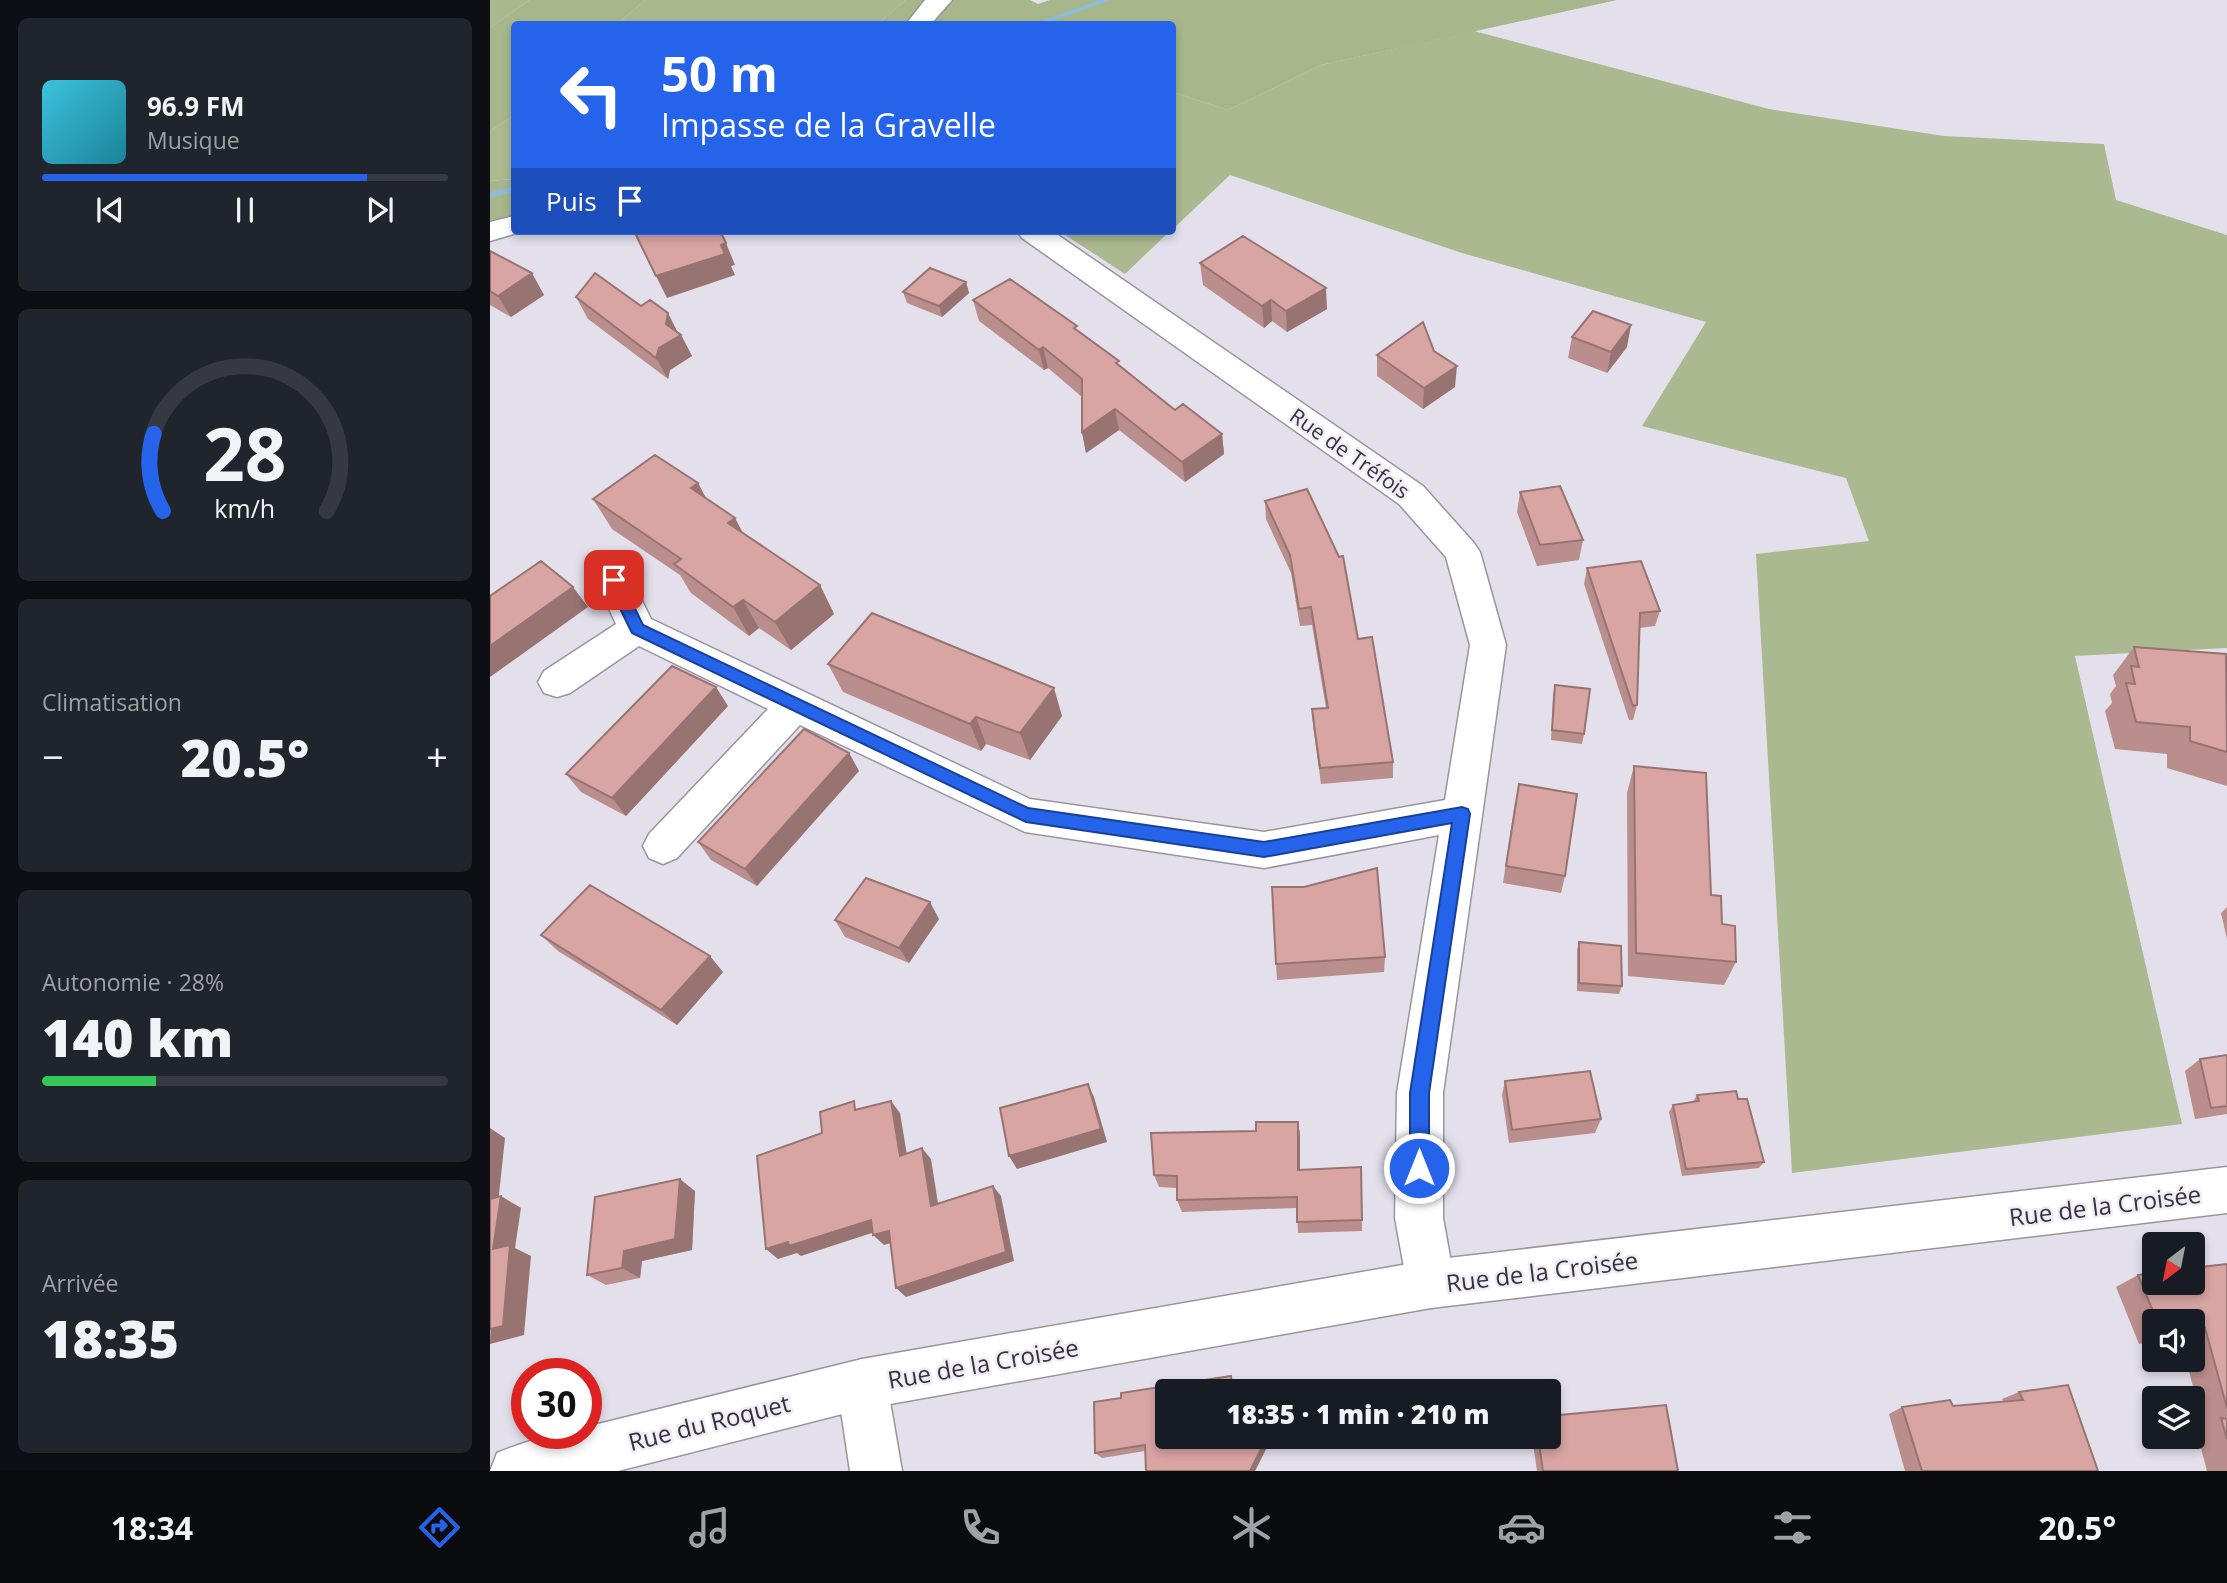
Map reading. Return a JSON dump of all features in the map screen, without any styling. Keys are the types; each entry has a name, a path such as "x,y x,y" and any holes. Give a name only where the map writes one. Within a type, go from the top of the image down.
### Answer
{"street":[{"path":"921,21 939,0"},
{"path":"490,232 511,226"},
{"name":"Rue de Tréfois","path":"1038,235 1411,495 1462,552 1488,645 1420,1093 1419,1218 1431,1284"},
{"path":"614,580 638,629 1026,815 1264,850 1462,814"},
{"path":"557,682 638,629"},
{"path":"663,846 796,704"},
{"name":"Rue de la Croisée","path":"862,1384 1431,1284 2227,1190"},
{"path":"862,1384 876,1471"},
{"name":"Rue du Roquet","path":"515,1471 862,1384"}],"green space":[{"path":"490,0 530,0 490,28"},
{"path":"530,0 645,0 620,21 511,21 511,117 490,131 490,28"},
{"path":"645,0 906,0 882,21 620,21"},
{"path":"906,0 1030,0 1038,4 1050,0 1617,0 1321,65 1228,110 1176,93 1176,21 882,21"},
{"path":"1474,31 1769,109 1944,136 2104,144 2116,200 2227,235 2227,648 2075,656 2182,1124 1792,1173 1756,554 1869,541 1846,478 1642,426 1706,322 1462,253 1230,175 1176,226 1176,93 1228,110 1321,65"},
{"path":"511,117 511,179 490,181 490,131"},
{"path":"511,179 511,218 490,223 490,181"},
{"path":"1065,235 1166,235 1125,274"}],"building":[{"path":"636,235 722,235 726,243 721,245 725,254 656,276"},
{"path":"1243,236 1326,288 1286,311 1271,300 1262,306 1200,263"},
{"path":"490,251 532,273 498,296 490,291"},
{"path":"930,268 966,282 939,306 903,292"},
{"path":"595,273 641,306 650,300 668,313 666,324 681,335 659,348 656,358 576,297"},
{"path":"1010,279 1077,326 1074,328 1119,361 1116,363 1175,410 1183,404 1222,434 1182,462 1115,409 1082,432 1082,379 1043,347 1039,350 973,300"},
{"path":"1593,311 1631,325 1611,352 1572,337"},
{"path":"1423,322 1434,351 1457,366 1424,388 1377,355"},
{"path":"655,455 698,483 691,488 735,518 728,523 820,585 775,622 743,600 733,607 674,564 681,559 593,499"},
{"path":"1560,486 1583,540 1540,545 1520,492"},
{"path":"1307,489 1339,557 1343,556 1358,639 1372,637 1393,762 1320,768 1312,709 1328,708 1311,607 1299,609 1290,555 1265,501"},
{"path":"541,561 573,587 490,646 490,596"},
{"path":"1641,561 1660,611 1640,613 1637,705 1633,706 1587,568"},
{"path":"872,613 1054,688 1020,733 976,717 970,724 828,664"},
{"path":"2134,647 2226,654 2227,752 2190,741 2190,727 2136,722 2126,683 2135,684 2131,666 2139,667"},
{"path":"672,666 716,687 612,798 566,774"},
{"path":"1555,685 1590,689 1584,734 1552,730"},
{"path":"804,729 849,753 745,869 698,842"},
{"path":"1634,766 1706,773 1711,895 1721,896 1722,924 1735,926 1736,962 1636,953"},
{"path":"1519,784 1577,794 1565,876 1506,866"},
{"path":"1377,868 1385,957 1276,964 1272,887 1304,887"},
{"path":"866,878 930,902 899,948 835,920"},
{"path":"590,885 710,956 661,1010 541,935"},
{"path":"1579,942 1621,946 1622,986 1579,983"},
{"path":"2227,1055 2227,1106 2211,1108 2200,1059"},
{"path":"1590,1071 1601,1119 1512,1130 1505,1081"},
{"path":"1088,1084 1101,1129 1009,1156 1000,1108"},
{"path":"1736,1091 1738,1099 1747,1099 1764,1162 1686,1169 1673,1105 1699,1101 1697,1095"},
{"path":"854,1101 855,1110 891,1101 900,1156 922,1148 931,1206 993,1186 1006,1252 896,1288 889,1231 873,1235 871,1220 789,1246 788,1242 766,1249 757,1156 822,1133 820,1112"},
{"path":"1256,1122 1298,1122 1298,1170 1361,1167 1362,1220 1297,1222 1297,1197 1177,1200 1177,1176 1154,1175 1151,1133 1256,1131"},
{"path":"680,1179 675,1239 624,1251 622,1268 587,1275 595,1197"},
{"path":"501,1196 493,1249 510,1245 503,1326 490,1329 490,1199"},
{"path":"2227,1264 2227,1408 2205,1328 2205,1309 2152,1309 2146,1295 2205,1295 2205,1267"},
{"path":"2068,1385 2098,1471 1922,1471 1902,1407 1950,1400 1953,1406 2023,1400 2019,1392"},
{"path":"1155,1388 1155,1449 1261,1449 1250,1471 1146,1471 1145,1445 1095,1453 1094,1402 1121,1398 1121,1393"},
{"path":"1666,1405 1678,1471 1543,1471 1540,1449 1561,1449 1561,1415"},
{"path":"2221,1418 2227,1419 2227,1439"}],"waterway":[{"path":"1046,21 1107,0"},
{"path":"490,195 511,190"}],"route":[{"path":"614,580 638,629 1026,815 1264,850 1462,814 1420,1093 1419,1168"}]}
